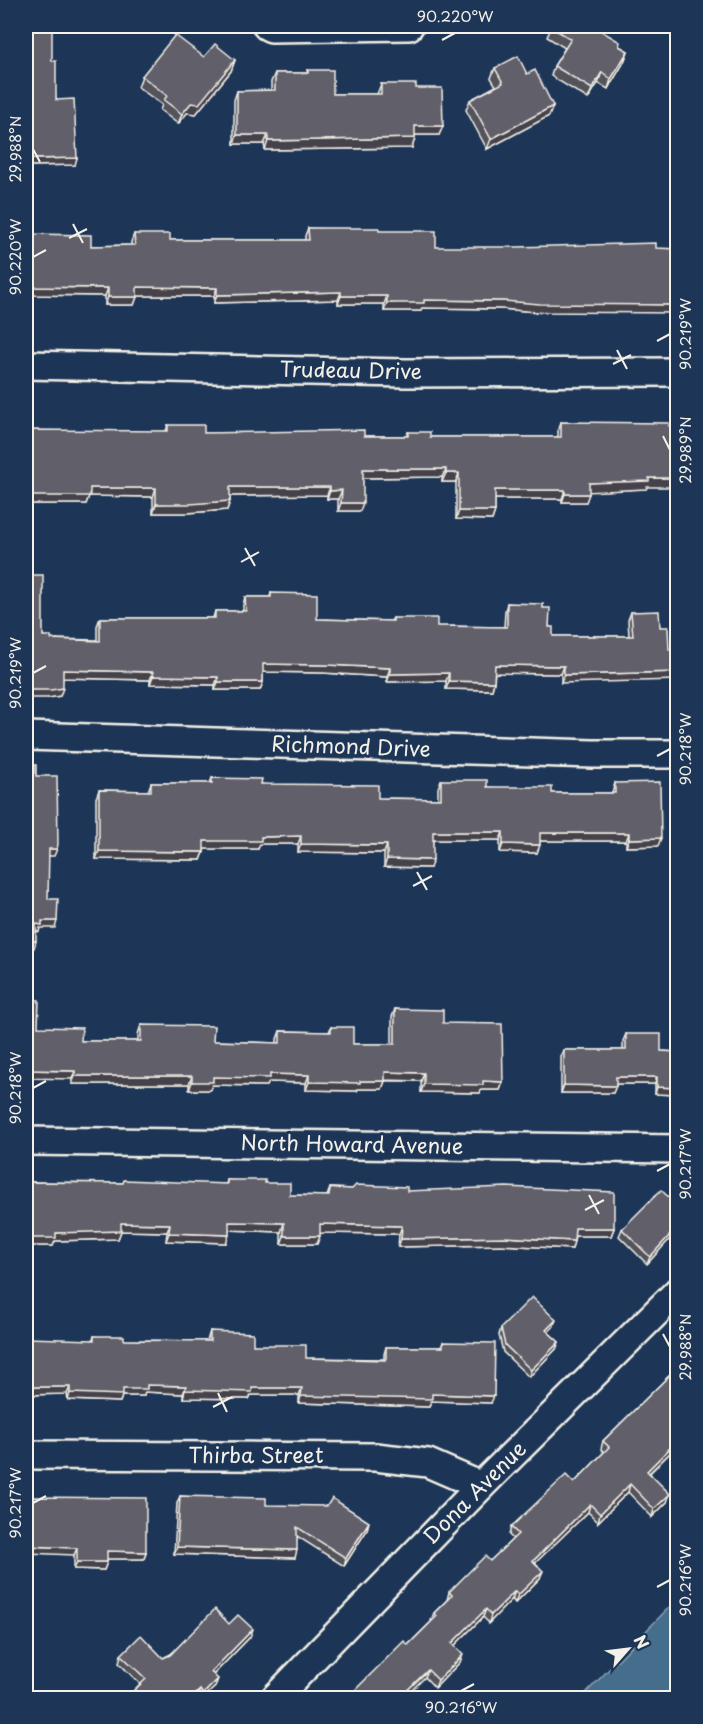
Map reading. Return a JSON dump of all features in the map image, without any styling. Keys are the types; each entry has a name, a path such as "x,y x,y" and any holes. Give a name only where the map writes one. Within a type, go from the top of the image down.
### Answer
{"street":[{"path":"267,26 409,26"},
{"name":"Trudeau Drive","path":"26,365 405,373 678,372"},
{"name":"Richmond Drive","path":"26,736 582,754 678,754"},
{"name":"North Howard Avenue","path":"26,1142 678,1149"},
{"name":"Dona Avenue","path":"275,1698 481,1486 678,1291"},
{"name":"Thirba Street","path":"26,1455 375,1457 428,1463 481,1486"}],"water":[{"path":"677,1599 677,1698 581,1698"}],"building":[{"path":"26,26 52,26 52,61 56,61 56,100 74,99 77,158 32,159 30,90 26,90"},
{"path":"552,26 593,26 620,42 619,46 628,51 611,79 602,72 592,89 554,66 571,39"},
{"path":"175,35 204,57 215,44 235,60 199,104 191,103 182,114 164,100 167,96 142,76"},
{"path":"518,56 527,74 535,70 553,106 491,139 470,100 503,83 495,68"},
{"path":"308,70 333,70 333,94 381,94 381,84 416,84 416,88 442,88 443,126 415,126 415,138 268,141 268,135 237,135 237,91 275,90 275,73 308,73"},
{"path":"26,217 28,234 91,235 91,246 135,245 134,234 170,234 170,240 309,240 308,228 436,231 436,247 656,243 656,248 678,249 678,305 424,300 424,303 387,303 387,296 341,296 341,292 217,295 217,288 137,287 137,297 108,297 108,288 27,287 26,295"},
{"path":"561,422 669,423 669,426 678,426 678,478 589,483 589,494 565,494 565,490 495,490 495,511 459,511 459,473 446,473 446,469 363,469 363,503 341,503 342,490 330,491 330,487 230,487 230,501 190,504 156,504 156,488 90,488 90,496 26,496 26,430 168,431 168,425 204,425 204,433 364,430 364,436 408,436 408,432 430,432 430,437 561,437"},
{"path":"26,565 31,565 31,575 43,575 43,636 51,636 51,639 100,641 100,618 215,618 215,611 246,611 245,597 271,597 271,593 317,594 317,619 393,621 393,618 437,618 437,626 507,627 507,603 543,604 543,608 550,608 549,627 553,627 553,636 633,636 631,612 659,611 660,627 668,627 669,650 678,650 678,672 564,675 564,666 495,665 494,682 449,681 449,673 390,674 390,668 263,664 263,682 218,682 218,677 153,676 153,672 63,670 63,688 26,690"},
{"path":"26,765 36,765 36,776 57,776 58,844 57,849 49,849 48,899 58,899 57,921 42,921 42,925 36,924 36,941 26,941"},
{"path":"212,778 262,779 261,784 378,785 378,798 441,799 441,780 487,780 487,787 552,787 552,793 615,793 615,783 660,782 661,838 629,839 629,833 540,833 540,845 503,844 503,832 433,832 433,860 387,859 387,845 301,844 301,836 261,837 261,841 204,841 204,852 99,851 99,790 151,791 151,783 212,783"},
{"path":"26,1000 39,1000 38,1027 82,1028 81,1041 141,1041 141,1025 214,1026 213,1041 280,1043 280,1031 331,1032 331,1027 353,1027 353,1044 395,1044 395,1009 443,1010 443,1023 502,1024 503,1082 483,1081 483,1085 424,1084 424,1073 385,1072 385,1081 360,1081 360,1083 309,1082 309,1075 270,1074 270,1078 213,1077 213,1082 192,1082 192,1076 75,1076 75,1071 26,1070"},
{"path":"626,1034 661,1034 661,1051 678,1052 678,1088 657,1087 657,1077 616,1077 616,1086 564,1085 564,1050 626,1050"},
{"path":"124,1180 227,1184 227,1180 265,1180 265,1183 290,1183 290,1195 329,1196 330,1188 352,1189 356,1185 407,1187 407,1191 506,1187 614,1192 614,1228 575,1228 574,1241 504,1237 401,1239 402,1226 320,1224 320,1236 284,1236 284,1223 229,1222 229,1235 169,1233 170,1224 121,1223 121,1231 56,1233 56,1238 26,1238 26,1182 123,1183"},
{"path":"661,1190 678,1206 678,1226 650,1257 622,1229"},
{"path":"532,1297 556,1320 546,1330 559,1342 531,1370 505,1345 501,1328"},
{"path":"210,1331 253,1333 253,1345 306,1345 306,1358 386,1360 386,1347 443,1347 443,1342 495,1343 494,1396 432,1394 432,1399 301,1396 302,1388 252,1388 252,1392 185,1390 186,1386 147,1385 147,1389 123,1389 123,1395 70,1393 70,1387 26,1387 26,1338 94,1340 94,1336 124,1336 124,1340 210,1341"},
{"path":"678,1367 678,1440 647,1471 670,1494 654,1509 630,1484 600,1514 590,1504 533,1561 543,1571 518,1595 515,1591 491,1615 486,1609 452,1643 463,1655 438,1680 428,1670 399,1698 347,1698 404,1641 408,1645 437,1616 434,1613 452,1595 449,1592 485,1556 490,1561 518,1534 511,1527 566,1475 574,1483 609,1447 603,1441"},
{"path":"180,1496 266,1498 266,1505 327,1506 332,1498 369,1522 346,1558 297,1527 297,1550 177,1547"},
{"path":"26,1497 146,1498 146,1552 107,1551 107,1562 77,1562 77,1548 26,1546"},
{"path":"215,1609 229,1624 238,1615 253,1629 211,1672 218,1679 203,1694 200,1690 192,1698 126,1698 146,1679 121,1655 141,1635 163,1658 170,1655"}]}
